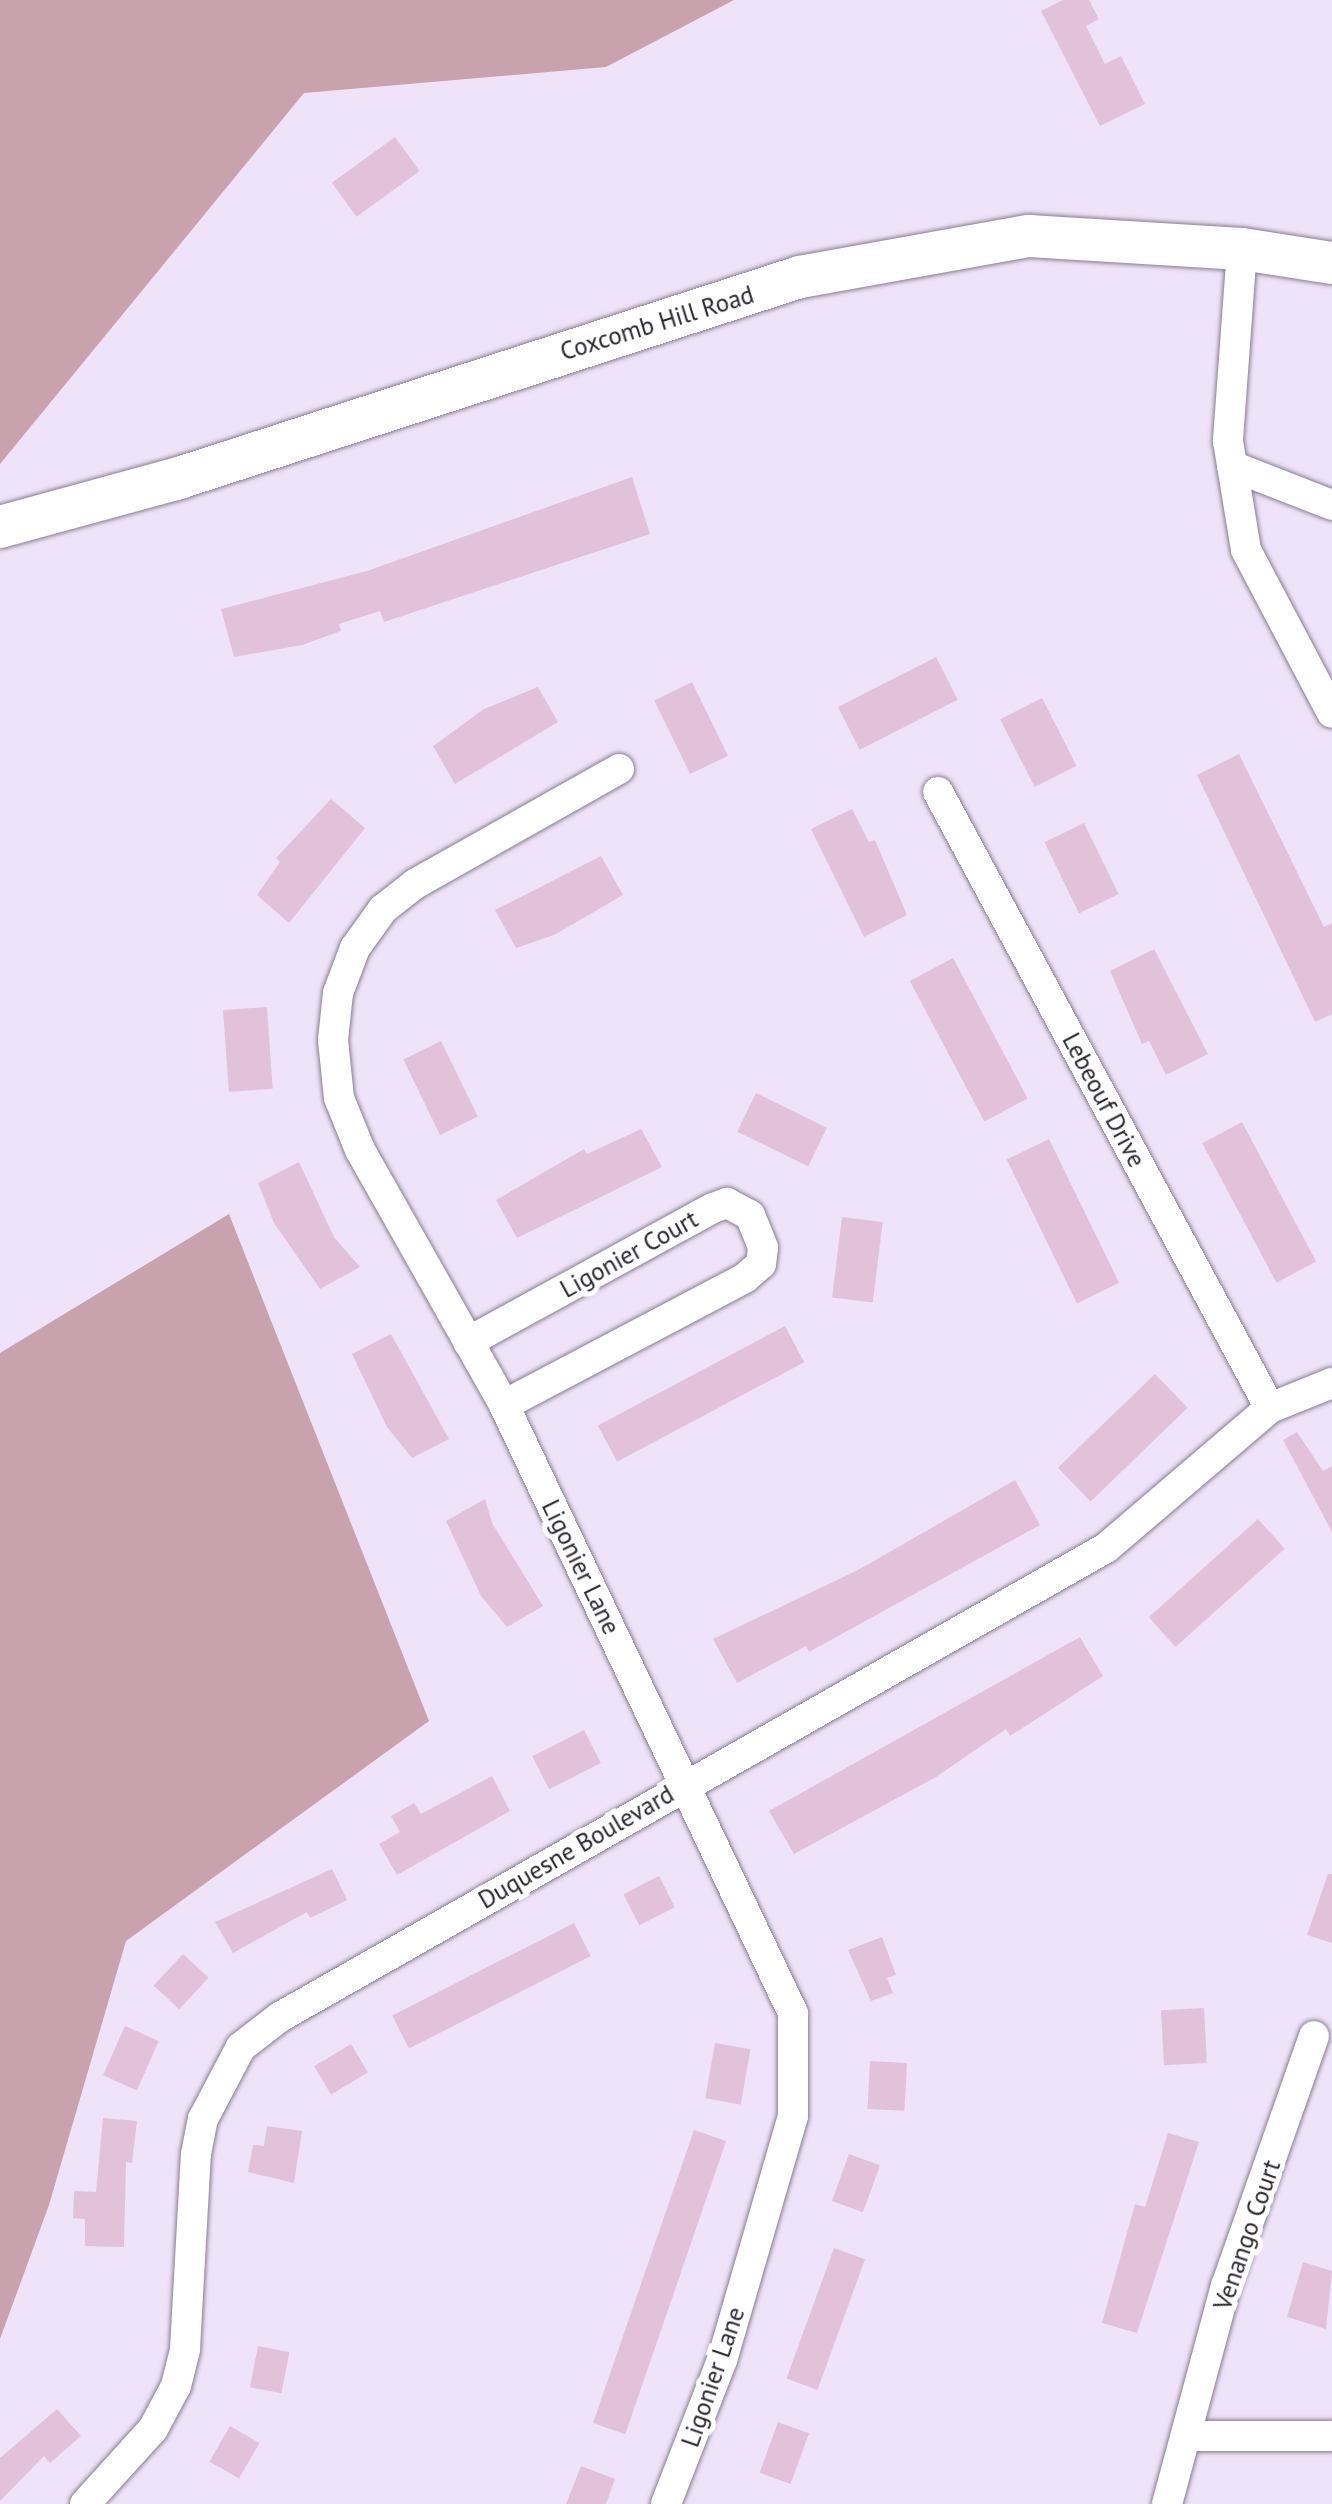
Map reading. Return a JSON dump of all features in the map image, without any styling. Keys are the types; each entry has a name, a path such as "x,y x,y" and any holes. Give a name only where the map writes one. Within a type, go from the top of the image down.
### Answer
{"main road":[{"name":"Coxcomb Hill Road","path":"0,527 179,478 800,277 1028,236 1242,249 1332,263"}],"street":[{"path":"1242,249 1228,441 1246,550 1332,713"},
{"path":"1232,466 1332,505"},
{"name":"Ligonier Lane","path":"619,769 415,884 383,909 354,948 338,993 333,1040 339,1098 360,1150 504,1404 772,1958 793,2013 798,2072 793,2116 722,2360 666,2504"},
{"name":"Lebeouf Drive","path":"938,792 1270,1408"},
{"name":"Ligonier Court","path":"468,1342 713,1208 728,1203 755,1224 762,1264 746,1278 504,1404"},
{"name":"Duquesne Boulevard","path":"85,2504 153,2429 176,2386 186,2349 196,2154 203,2118 241,2047 280,2016 686,1784 829,1710 1106,1548 1270,1408 1332,1383"},
{"name":"Venango Court","path":"1167,2504 1226,2286 1314,2036"},
{"path":"1186,2436 1332,2436"}],"shaded area":[{"path":"0,0 734,0 606,67 304,93 0,464"},
{"path":"229,1214 429,1721 126,1941 49,2205 0,2339 0,1353"}],"building":[{"path":"1063,0 1089,0 1099,19 1086,26 1105,64 1121,56 1145,104 1100,126 1041,11"},
{"path":"395,137 420,171 357,217 332,183"},
{"path":"632,477 650,534 384,622 380,611 339,624 341,631 302,645 234,657 221,609 367,571"},
{"path":"936,657 958,700 860,750 838,707"},
{"path":"692,682 728,756 690,774 654,700"},
{"path":"538,687 558,722 455,784 433,746 484,709"},
{"path":"1042,698 1077,766 1035,787 1000,719"},
{"path":"1239,754 1324,927 1332,923 1332,1014 1315,1022 1197,775"},
{"path":"331,799 365,828 289,923 257,895 280,862 276,858"},
{"path":"852,809 869,842 875,840 907,915 864,937 811,829"},
{"path":"1084,823 1119,894 1079,913 1044,842"},
{"path":"601,856 623,895 554,935 516,948 495,910"},
{"path":"1154,949 1208,1054 1166,1075 1149,1041 1142,1044 1110,971"},
{"path":"953,958 1028,1098 984,1121 910,981"},
{"path":"267,1007 273,1089 229,1092 223,1010"},
{"path":"441,1041 478,1116 440,1135 403,1059"},
{"path":"756,1093 827,1128 808,1166 737,1132"},
{"path":"1242,1122 1316,1262 1276,1283 1202,1143"},
{"path":"641,1129 662,1167 517,1238 496,1200 584,1149 587,1154"},
{"path":"1049,1139 1119,1283 1077,1303 1007,1160"},
{"path":"299,1162 334,1237 360,1267 320,1289 274,1223 258,1183"},
{"path":"842,1217 883,1222 873,1302 832,1297"},
{"path":"785,1326 804,1362 617,1462 598,1426"},
{"path":"391,1334 449,1439 412,1458 387,1427 352,1354"},
{"path":"1155,1374 1188,1408 1091,1502 1058,1468"},
{"path":"1297,1432 1323,1471 1332,1466 1332,1532 1283,1440"},
{"path":"1015,1480 1040,1525 809,1652 806,1646 737,1683 713,1639 858,1570"},
{"path":"485,1499 492,1523 543,1606 507,1627 481,1596 446,1521"},
{"path":"1258,1519 1285,1549 1176,1647 1149,1617"},
{"path":"1080,1637 1103,1676 1010,1736 1006,1729 936,1777 794,1854 769,1811"},
{"path":"584,1730 601,1763 549,1789 532,1756"},
{"path":"492,1776 510,1811 397,1875 379,1844 400,1832 391,1816 414,1803 421,1814"},
{"path":"332,1869 347,1900 310,1918 307,1912 233,1953 215,1922"},
{"path":"1328,1874 1332,1874 1332,1943 1307,1935"},
{"path":"659,1876 675,1907 639,1925 623,1894"},
{"path":"574,1923 591,1956 409,2049 392,2016"},
{"path":"882,1937 896,1975 887,1978 893,1993 871,2001 848,1950"},
{"path":"183,1954 209,1978 179,2009 154,1985"},
{"path":"1204,2008 1207,2063 1164,2065 1161,2010"},
{"path":"125,2026 159,2041 137,2090 103,2075"},
{"path":"715,2043 750,2049 741,2104 705,2098"},
{"path":"351,2044 368,2072 331,2094 314,2066"},
{"path":"870,2061 907,2063 904,2111 867,2109"},
{"path":"103,2118 137,2121 132,2163 126,2162 124,2247 85,2246 85,2219 73,2218 74,2191 96,2192"},
{"path":"267,2126 302,2131 294,2183 248,2172 253,2145 264,2146"},
{"path":"694,2130 726,2141 625,2434 593,2423"},
{"path":"1168,2133 1199,2142 1137,2333 1102,2323 1135,2204 1145,2207"},
{"path":"849,2154 880,2165 863,2212 832,2201"},
{"path":"834,2248 865,2259 817,2390 786,2379"},
{"path":"1303,2262 1332,2271 1326,2329 1287,2317"},
{"path":"258,2346 289,2352 281,2393 250,2387"},
{"path":"57,2409 81,2436 50,2463 44,2456 0,2501 0,2458"},
{"path":"778,2422 809,2433 791,2484 760,2473"},
{"path":"230,2426 259,2443 239,2479 210,2462"},
{"path":"581,2466 615,2479 606,2504 566,2504"}]}
